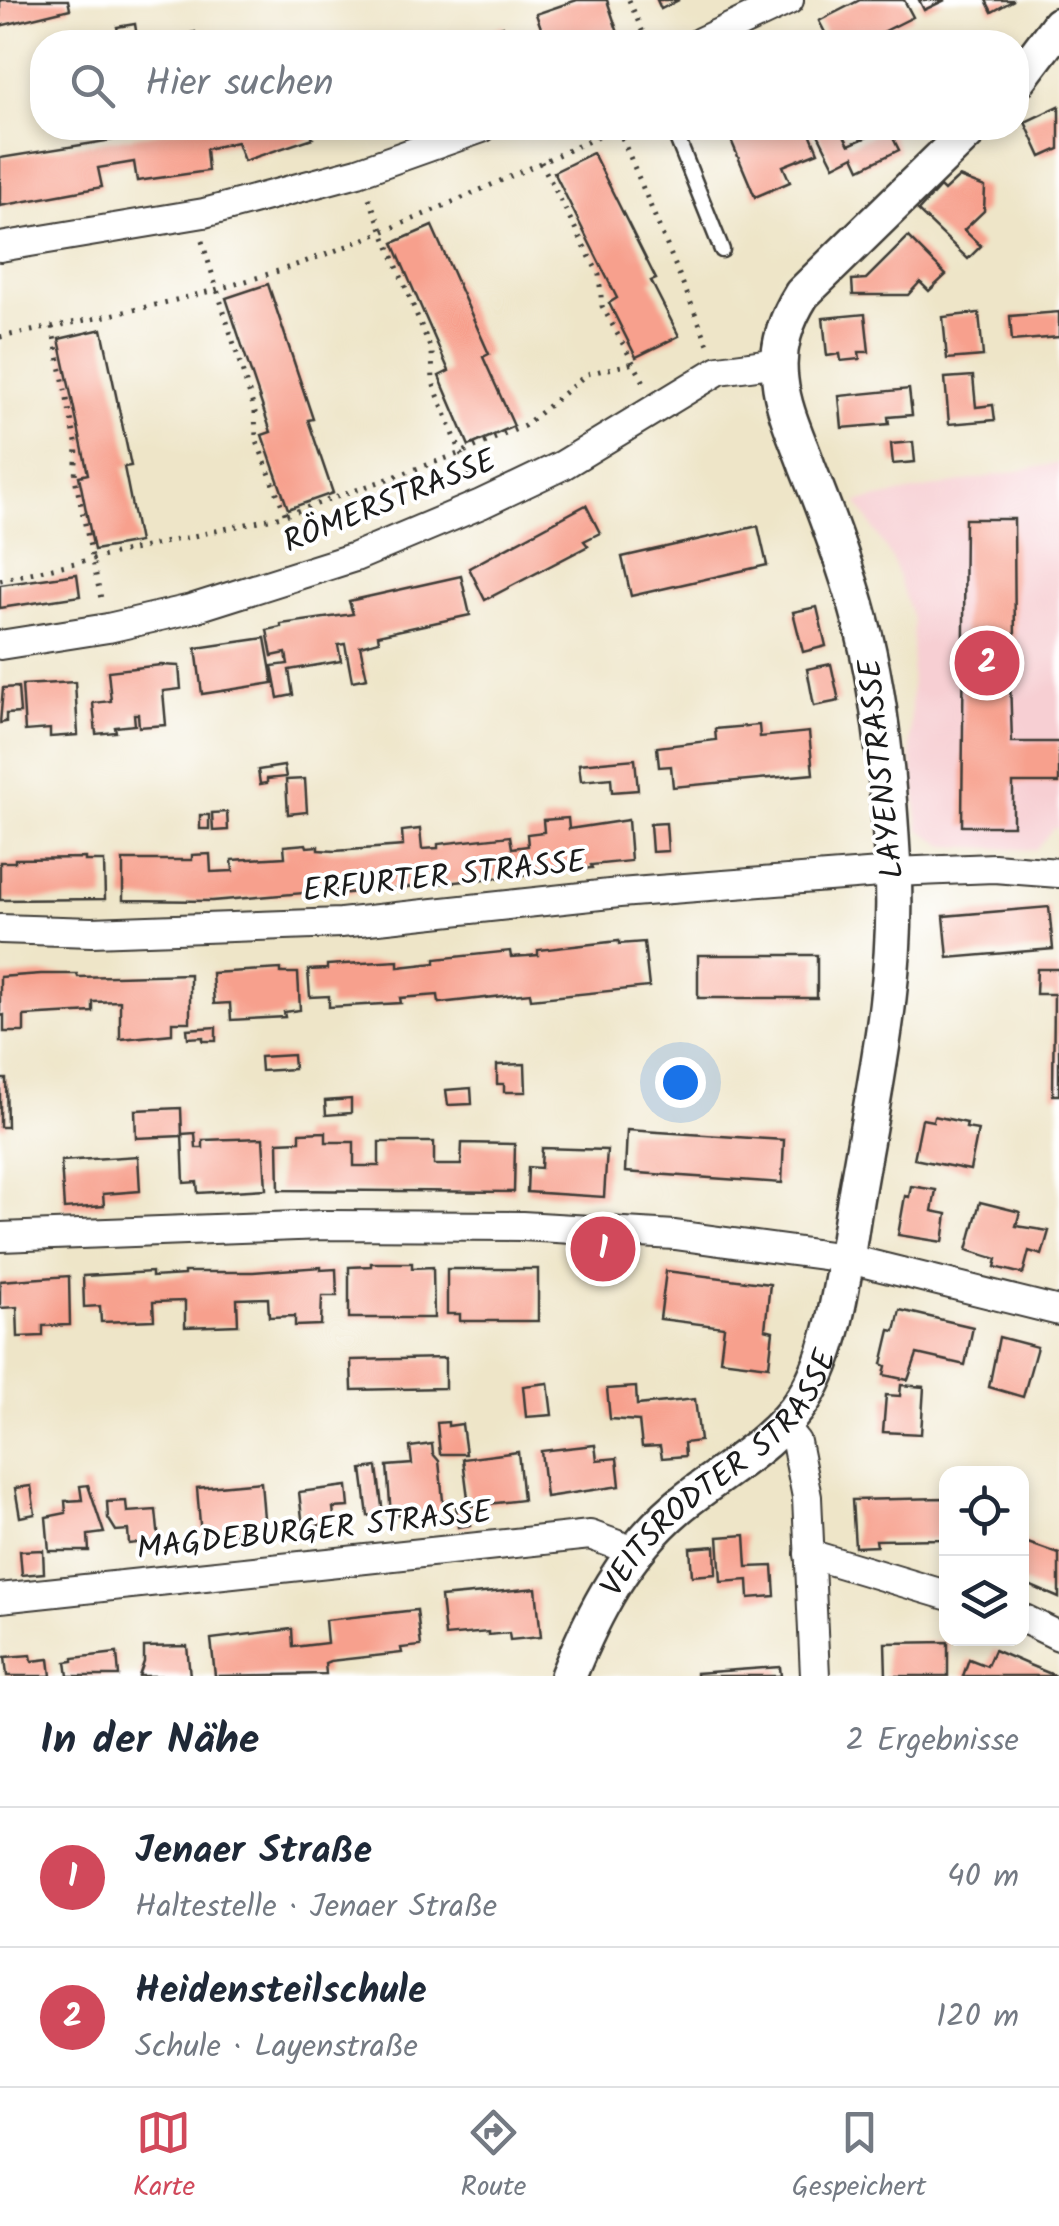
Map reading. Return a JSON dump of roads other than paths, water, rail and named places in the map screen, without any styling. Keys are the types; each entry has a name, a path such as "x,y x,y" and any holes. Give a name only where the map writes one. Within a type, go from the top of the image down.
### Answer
{"street":[{"path":"725,30 788,0"},
{"path":"1029,65 1058,28"},
{"path":"0,247 195,214 358,172 448,140"},
{"name":"LAYENSTRASSE","path":"845,1258 886,1022 893,872 882,727 865,636 783,399 779,362 783,330 802,294 960,140"},
{"name":"RÖMERSTRASSE","path":"0,646 191,609 406,537 563,465 719,370 779,362"},
{"name":"ERFURTER STRASSE","path":"0,929 92,932 341,924 618,893 893,872 994,868 1059,873"},
{"path":"0,1237 324,1225 522,1226 675,1235 845,1258 1059,1311"},
{"name":"VEITSRODTER STRASSE","path":"568,1676 588,1625 634,1551 678,1507 782,1424 804,1399 821,1363 845,1258"},
{"path":"782,1424 796,1442 806,1497 815,1676"},
{"name":"MAGDEBURGER STRASSE","path":"0,1598 590,1535 634,1551"},
{"path":"809,1554 939,1593"},
{"path":"1029,1621 1059,1636"}],"lane":[{"path":"678,140 722,250"}],"place":[{"name":"Heidensteilschule","path":"987,663"},
{"name":"Jenaer Straße","path":"603,1249"}]}
